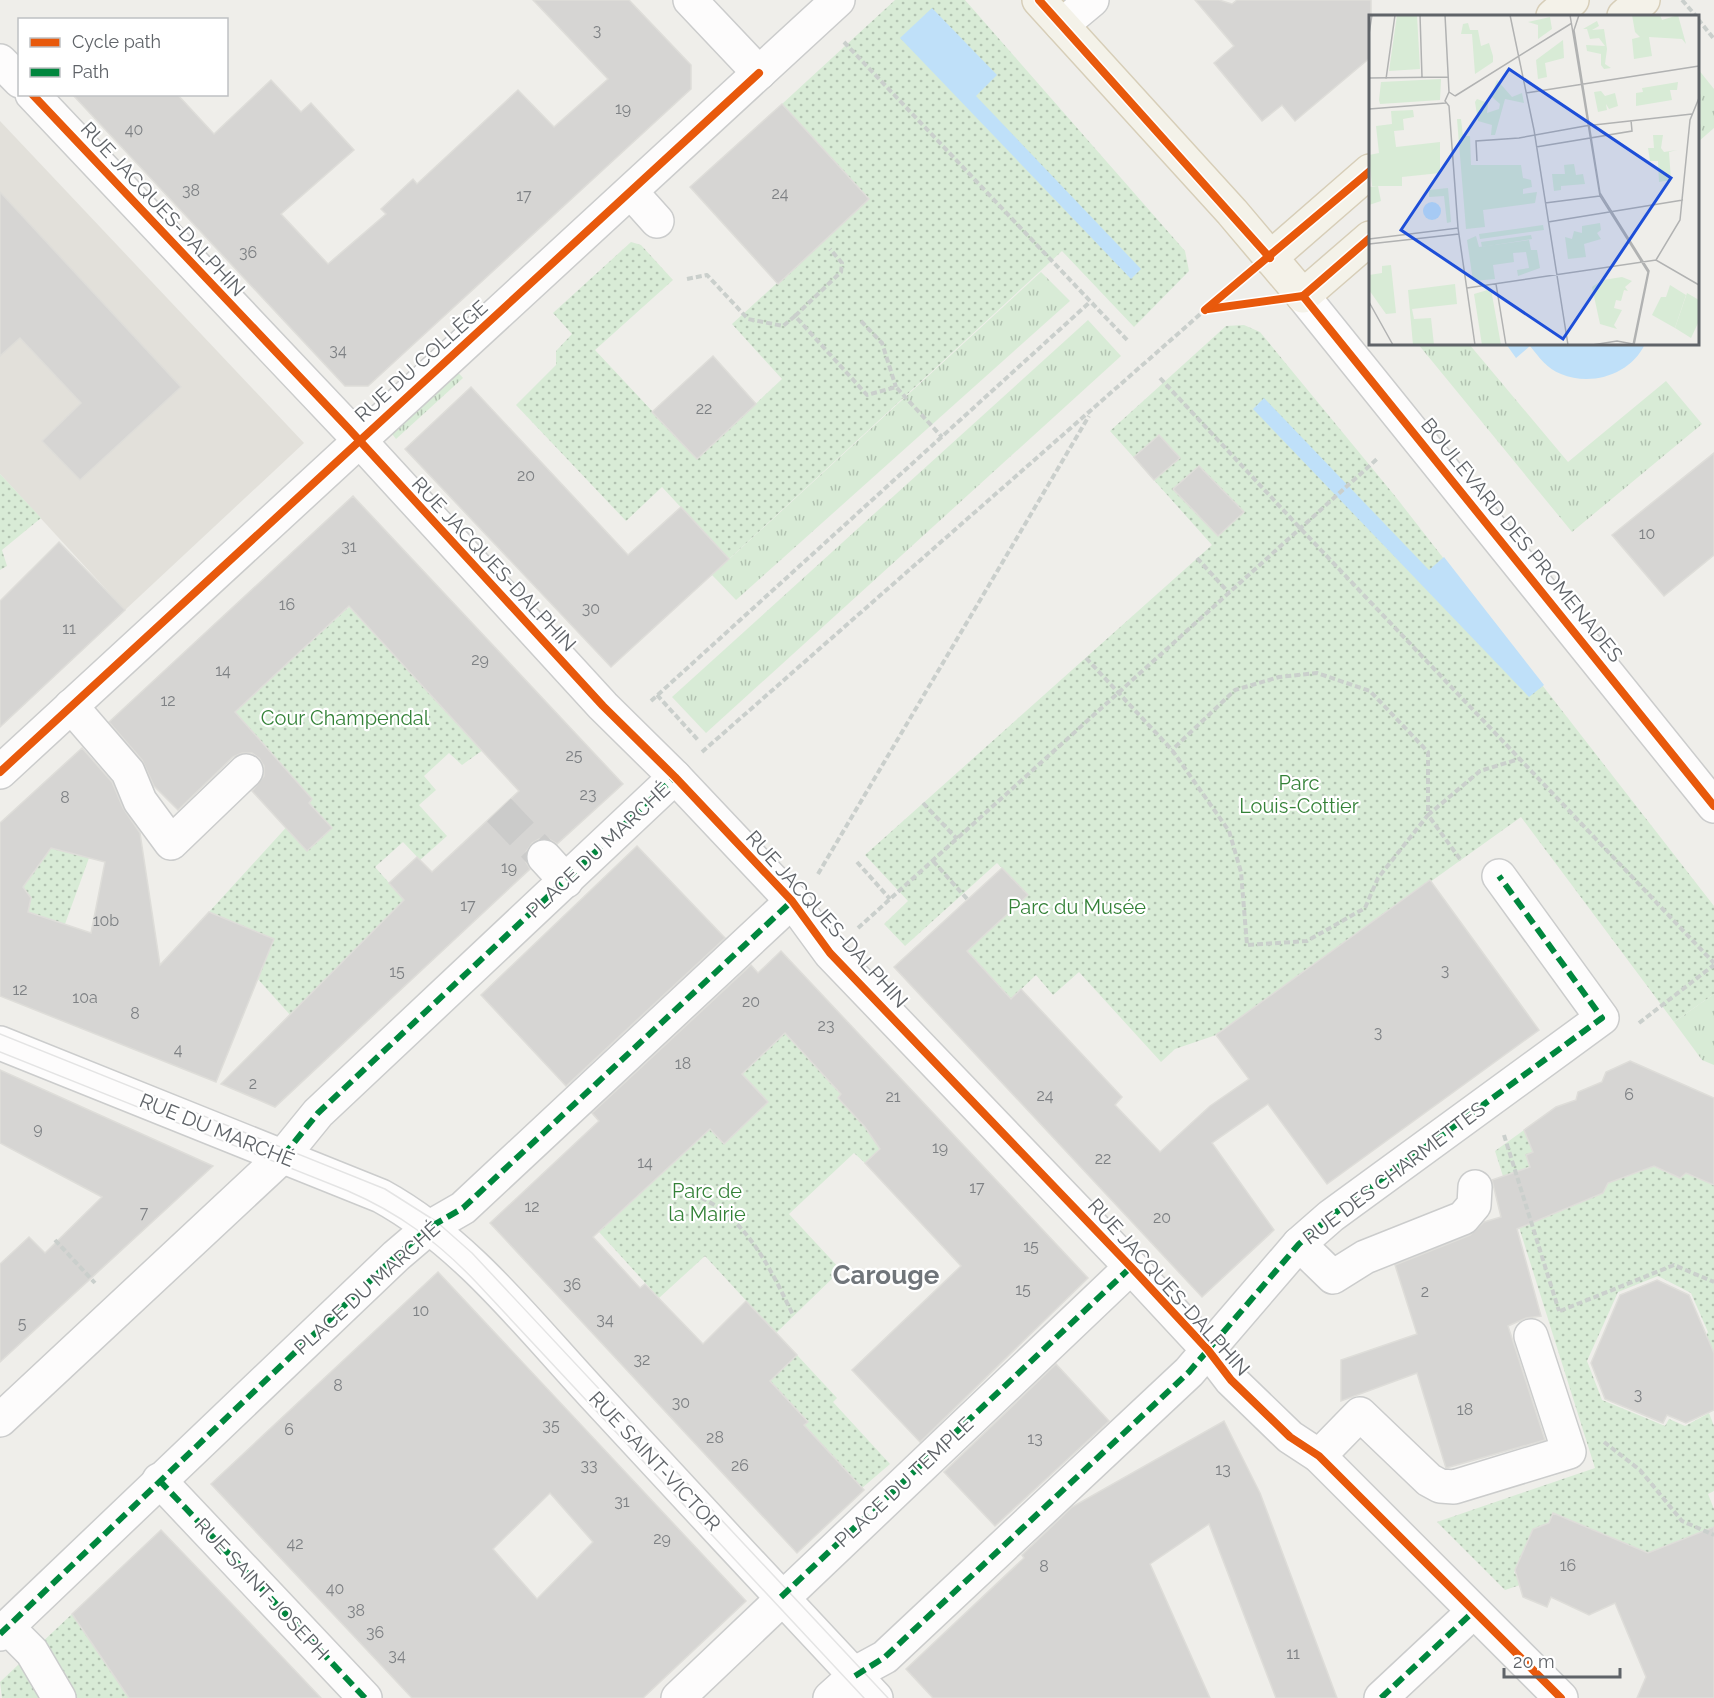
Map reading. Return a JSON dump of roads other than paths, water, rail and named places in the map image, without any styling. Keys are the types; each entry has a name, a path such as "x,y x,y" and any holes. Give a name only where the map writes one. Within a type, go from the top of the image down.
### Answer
{"main road":[{"name":"BOULEVARD DES PROMENADES","path":"1039,0 1303,296"},
{"path":"1554,15 1572,0"},
{"path":"1625,15 1643,0"},
{"path":"1270,258 1369,173"},
{"path":"1303,296 1369,240"}],"street":[{"path":"690,0 759,73"},
{"name":"RUE DU COLLÈGE","path":"0,772 838,0"},
{"path":"1062,25 1092,0"},
{"path":"0,61 18,79"},
{"name":"RUE JACQUES-DALPHIN","path":"34,96 359,440 614,716 686,767 803,891 830,953 1131,1267 1208,1350 1231,1380 1290,1437 1319,1456 1561,1698"},
{"path":"631,192 657,220"},
{"name":"BOULEVARD DES PROMENADES","path":"1303,296 1604,666 1714,806"},
{"path":"70,706 128,772 140,801 171,843 246,771"},
{"name":"PLACE DU MARCHÉ","path":"0,1420 283,1156 318,1113 686,767"},
{"path":"544,857 566,881"},
{"name":"RUE DES CHARMETTES","path":"1208,1350 1299,1244 1331,1216 1602,1018 1499,876"},
{"name":"PLACE DU MARCHÉ","path":"4,1630 159,1480 430,1227 464,1208 803,891"},
{"name":"RUE DU MARCHÉ","path":"0,1043 381,1196 430,1227"},
{"path":"1299,1244 1333,1277 1373,1254 1463,1218 1474,1205 1475,1187"},
{"name":"RUE SAINT-VICTOR","path":"430,1227 466,1259 515,1310 865,1687"},
{"name":"PLACE DU TEMPLE","path":"678,1698 1131,1267"},
{"path":"1319,1456 1360,1414 1429,1480 1440,1486 1454,1487 1569,1452 1531,1336"},
{"path":"830,1698 865,1687 885,1657 1189,1372 1208,1350"},
{"name":"RUE SAINT-JOSEPH","path":"159,1480 365,1698"},
{"path":"1381,1698 1473,1612"},
{"path":"4,1630 32,1652 59,1698"}],"water":[{"path":"932,8 997,75 976,96 1141,269 1131,279 900,38"},
{"path":"1507,345 1644,345 1630,363 1620,370 1598,378 1573,378 1556,372 1530,346 1516,358"},
{"path":"1264,398 1429,570 1444,557 1544,685 1529,697 1253,409"}],"tunnel":[{"path":"499,810 544,857"}],"tram line":[{"path":"0,1034 385,1189 437,1222 472,1253 888,1698"},
{"path":"0,1052 348,1191 401,1219 432,1241 476,1282 864,1698"}],"district":[{"name":"Carouge","path":"886,1275"}],"park label":[{"name":"Cour Champendal","path":"345,718"},
{"name":"Parc Louis-Cottier","path":"1299,794"},
{"name":"Parc du Musée","path":"1077,907"},
{"name":"Parc de la Mairie","path":"707,1202"}]}
